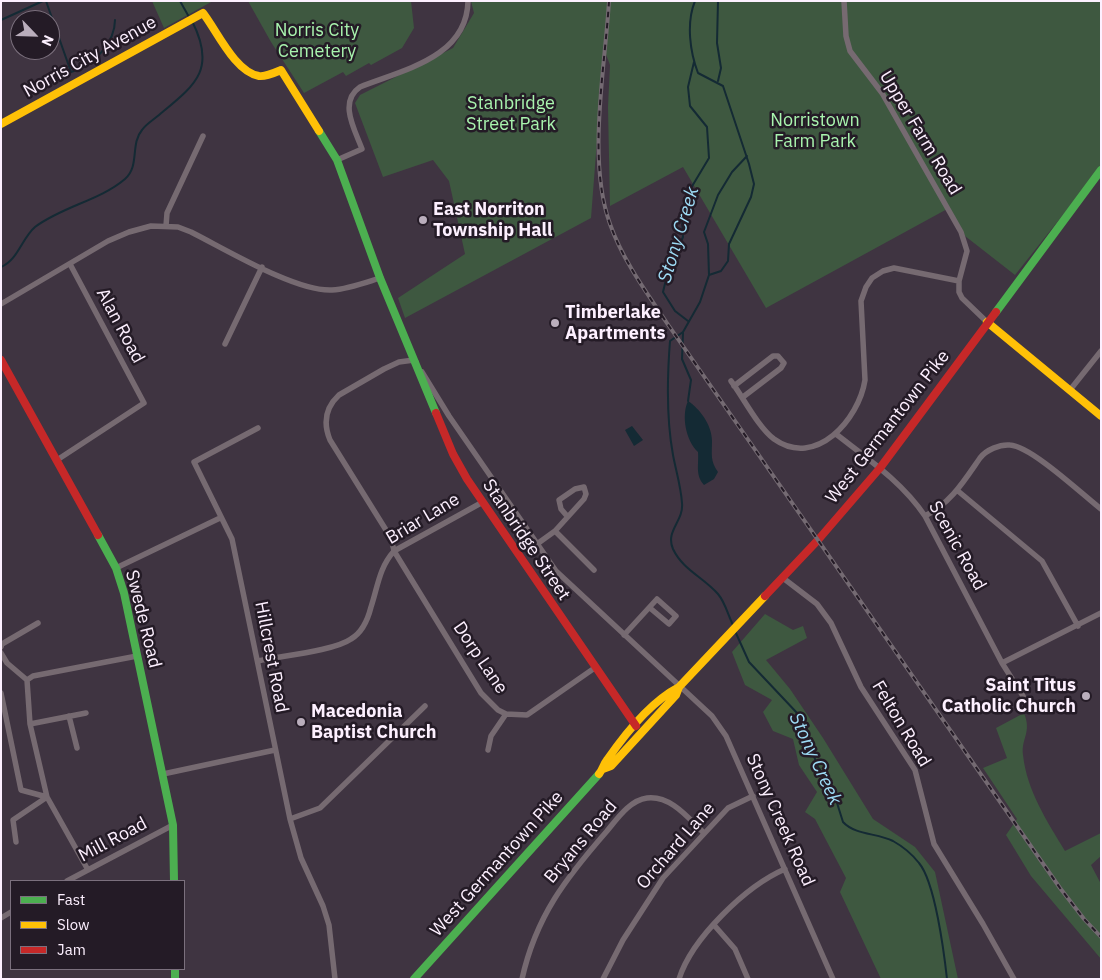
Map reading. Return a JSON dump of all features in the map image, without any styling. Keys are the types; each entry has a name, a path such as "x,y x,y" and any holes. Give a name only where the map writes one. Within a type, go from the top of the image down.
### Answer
{"main road":[{"name":"Norris City Avenue","path":"1,124 187,20 203,13 238,62 252,75 266,76 282,70"},
{"name":"Stanbridge Street","path":"282,70 337,160 380,278 453,454 481,502 636,726"},
{"name":"West Germantown Pike","path":"414,979 603,769 605,762 636,726 670,690 679,686 783,578 880,468 1101,170"},
{"path":"987,322 1101,416"},
{"name":"Swede Road","path":"1,360 116,568 124,593 173,826 174,880"},
{"name":"West Germantown Pike","path":"603,769 611,766 676,696 679,686"}],"street":[{"path":"337,160 362,149 349,110 349,102 353,93 360,87 441,53 456,38 463,25 468,1"},
{"name":"Upper Farm Road","path":"844,1 846,36 850,51 882,93 966,245 967,256 959,281"},
{"path":"166,226 167,213 203,136"},
{"path":"1,304 129,232 151,226 166,226 191,232 289,280 319,289 342,288 380,278"},
{"name":"Alan Road","path":"57,460 144,403 70,264"},
{"path":"225,344 262,267"},
{"path":"743,397 781,368 784,363 783,359 778,356 773,356 732,383 768,434 791,447 809,448 821,444 836,434 858,404 864,385 862,294 872,278 883,271 894,268 959,281 961,295 987,322"},
{"path":"1070,390 1101,350"},
{"name":"Stanbridge Street","path":"414,360 449,416 556,571 679,686"},
{"name":"Dorp Lane","path":"414,360 398,362 339,395 332,401 325,418 325,428 330,440 391,538 394,550 481,693 498,710 506,714 527,715 596,667"},
{"name":"Hillcrest Road","path":"258,428 194,462 232,539 290,819 301,858 323,906 329,925 335,979"},
{"name":"Scenic Road","path":"836,434 904,489 925,516 1002,663 1022,696"},
{"path":"925,516 938,510 958,490 982,455 1000,446 1011,444 1034,456 1101,509"},
{"path":"537,544 555,531 584,499 586,494 584,487 575,489 559,500 561,510 567,516"},
{"path":"958,490 1042,561 1078,626"},
{"name":"Briar Lane","path":"258,661 335,645 352,639 359,633 368,616 384,563 394,550 481,502"},
{"path":"116,568 220,518"},
{"path":"555,531 594,570"},
{"name":"Felton Road","path":"783,578 817,604 831,623 861,687 915,770 934,844 1014,979"},
{"path":"624,635 657,599 676,616 669,624 650,608"},
{"path":"1002,663 1101,613"},
{"path":"1,648 2,644 38,623"},
{"path":"1,653 7,663 27,680 30,724 47,796 88,870"},
{"path":"27,680 33,676 137,656"},
{"name":"Stony Creek Road","path":"679,686 712,716 726,736 833,979"},
{"path":"1,692 21,790 47,796"},
{"path":"290,819 320,808 424,706"},
{"path":"30,724 86,713"},
{"path":"488,750 491,736 506,714"},
{"path":"70,716 76,748"},
{"path":"163,774 275,750"},
{"path":"16,842 12,820 47,796"},
{"name":"Orchard Lane","path":"603,979 623,940 658,885 728,808 752,796"},
{"name":"Bryans Road","path":"522,979 530,949 552,900 580,861 630,806 646,798 662,800 680,810 704,833"},
{"name":"Mill Road","path":"69,880 173,826"},
{"path":"678,979 689,958 714,925 760,882 785,869"},
{"path":"714,925 734,949 748,979"}],"green space":[{"path":"152,1 213,1 164,28"},
{"name":"Norris City Cemetery","path":"248,1 411,1 414,28 402,48 346,76 343,72 304,93 271,42"},
{"name":"Norristown Farm Park","path":"471,1 1101,1 1101,167 1015,275 965,236 949,208 766,308 683,167 610,206 608,107 610,65 604,49 591,218 405,318 398,298 465,254 449,181 433,160 383,177 355,103 360,95 453,48 474,13"},
{"path":"765,614 793,630 803,626 807,638 766,660 790,689 823,738 873,819 915,847 935,872 958,979 881,979 840,892 846,878 815,819 805,812 817,792 799,765 793,739 773,731 763,712 772,700 745,685 732,652"},
{"path":"1024,713 1027,726 1023,744 1025,768 1033,793 1065,851 1101,833 1101,856 1091,865 1101,884 1101,959 1031,876 1006,835 1017,819 983,768 1007,758 996,728"}],"water":[{"path":"688,401 697,408 710,429 713,461 718,472 714,479 704,485 698,474 698,452 690,442 686,428 685,414"},
{"path":"632,426 643,440 634,446 625,430"}],"waterway":[{"path":"1,20 43,1"},
{"path":"46,1 71,72 87,65 107,45 114,29 115,20"},
{"path":"180,1 189,17"},
{"name":"Stony Creek","path":"695,1 690,28 691,47 695,65 698,73 723,86 754,184 751,197 729,244 728,261 721,271 709,275 700,302 683,332 670,341 669,427 682,503 682,509 671,537 671,543 682,563 720,597 733,625"},
{"name":"Stony Creek","path":"718,1 717,43 721,68 718,81"},
{"path":"1,267 12,259 35,227 57,214 115,187 130,174 134,161 136,142 142,130 183,95 198,75 202,64 202,52 192,21"},
{"name":"Stony Creek","path":"688,321 675,311 663,292 669,267 683,237 682,218 688,193 709,158 707,127 690,106 688,87 694,62"},
{"name":"Stony Creek","path":"709,275 708,244 704,232 718,195 732,172 747,156"},
{"name":"Stony Creek","path":"683,333 682,359 691,380 688,401"},
{"name":"Stony Creek","path":"735,631 749,662 798,714 818,767 832,787 843,822 860,832 887,838 900,845 913,856 925,872 930,885 941,935 947,979"}],"railway":[{"path":"609,1 601,85 599,143 603,199 615,238 636,276 669,326 1060,888 1101,937"}],"traffic: fast":[{"path":"319,131 337,160 380,278 436,413"},
{"path":"996,312 1101,170"},
{"path":"98,535 116,568 124,593 173,825 174,880"},
{"path":"414,979 599,774"},
{"path":"175,970 175,979"}],"traffic: slow":[{"path":"1,124 203,13 234,59 250,73 259,76 281,70 319,131"},
{"path":"987,322 1101,416"},
{"path":"603,769 611,766 676,695 679,687 765,596"},
{"path":"599,774 614,750 639,719 658,701 679,687"}],"traffic: jam":[{"path":"765,596 818,540 880,468 996,312"},
{"path":"1,360 98,535"},
{"path":"436,413 453,454 467,479 636,726"}],"place":[{"name":"East Norriton Township Hall","path":"423,220"},
{"name":"Timberlake Apartments","path":"555,323"},
{"name":"Saint Titus Catholic Church","path":"1086,696"},
{"name":"Macedonia Baptist Church","path":"301,722"}],"park label":[{"name":"Stanbridge Street Park","path":"511,114"}]}
